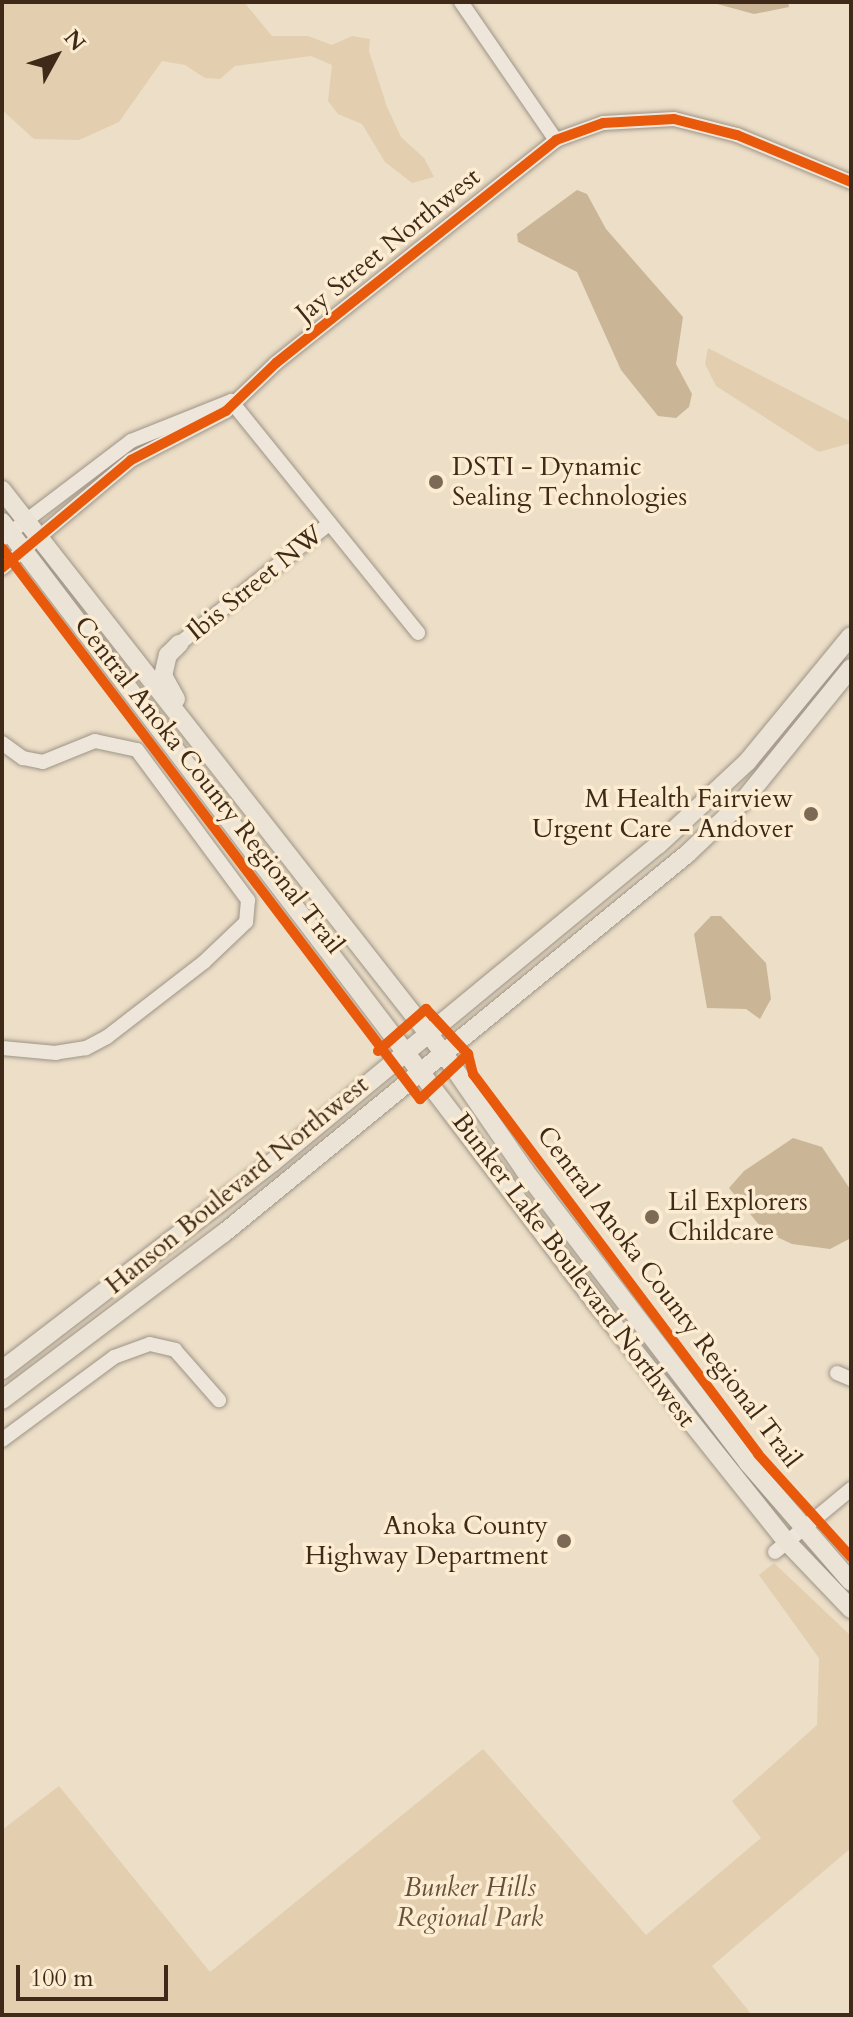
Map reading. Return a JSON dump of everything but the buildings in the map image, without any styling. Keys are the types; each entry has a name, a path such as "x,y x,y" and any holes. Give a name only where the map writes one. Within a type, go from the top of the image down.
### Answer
{"main road":[{"name":"Bunker Lake Boulevard Northwest","path":"2,490 445,1055 525,1171 802,1530 851,1582"},
{"name":"Bunker Lake Boulevard Northwest","path":"5,531 24,551 769,1520 781,1547 851,1609"},
{"name":"Hanson Boulevard Northwest","path":"2,1370 273,1162 720,791 851,636"},
{"path":"179,644 165,663 165,682 215,763"},
{"name":"Hanson Boulevard Northwest","path":"2,1400 201,1252 445,1055 715,829 851,668"}],"street":[{"path":"461,2 556,140"},
{"name":"Jay Street Northwest","path":"5,531 26,521 131,441 231,401 556,140 603,123 674,119 737,135 851,182"},
{"path":"231,401 418,633"},
{"name":"Jay Street Northwest","path":"2,568 131,460 226,411 231,401"},
{"name":"Ibis Street NW","path":"179,644 330,523"},
{"path":"2,743 23,758 43,762 95,741 137,750 248,900 246,922 204,962 86,1048 56,1053 2,1048"},
{"path":"2,1440 114,1357 150,1344 175,1350 219,1400"},
{"path":"837,1373 851,1379"},
{"path":"781,1547 851,1489"}],"green space":[{"path":"2,2 244,2 272,36 308,36 332,45 352,36 370,39 369,51 387,107 401,137 424,158 434,177 412,183 385,162 362,124 338,114 328,101 332,65 311,56 235,66 220,79 205,78 185,65 162,61 119,122 79,140 34,139 2,110"},
{"path":"708,348 851,422 851,443 819,452 716,386 705,364"},
{"name":"Bunker Hills Regional Park","path":"774,1563 851,1636 851,1848 712,1966 752,2015 2,2015 2,1830 59,1786 210,1972 483,1749 646,1935 761,1838 732,1801 817,1725 819,1658 759,1575"}],"shaded area":[{"path":"710,2 788,2 789,7 754,14"},
{"path":"577,190 587,194 606,229 683,317 676,364 692,394 689,407 676,418 658,416 621,370 577,272 518,242 517,234"},
{"path":"711,916 721,916 766,963 771,999 760,1019 746,1009 707,1008 694,934"},
{"path":"793,1138 822,1147 850,1189 851,1238 830,1249 792,1244 764,1231 729,1188 744,1171"}],"cycle path":[{"path":"2,568 131,460 226,411 276,363 556,140 603,123 674,119 737,135 851,182"},
{"name":"Central Anoka County Regional Trail","path":"2,548 420,1099 468,1054"},
{"path":"378,1051 426,1009 468,1054"},
{"name":"Central Anoka County Regional Trail","path":"468,1054 473,1074 758,1454 851,1557"}],"place":[{"name":"DSTI - Dynamic Sealing Technologies","path":"436,482"},
{"name":"M Health Fairview Urgent Care - Andover","path":"811,814"},
{"name":"Lil Explorers Childcare","path":"652,1217"},
{"name":"Anoka County Highway Department","path":"564,1541"}]}
